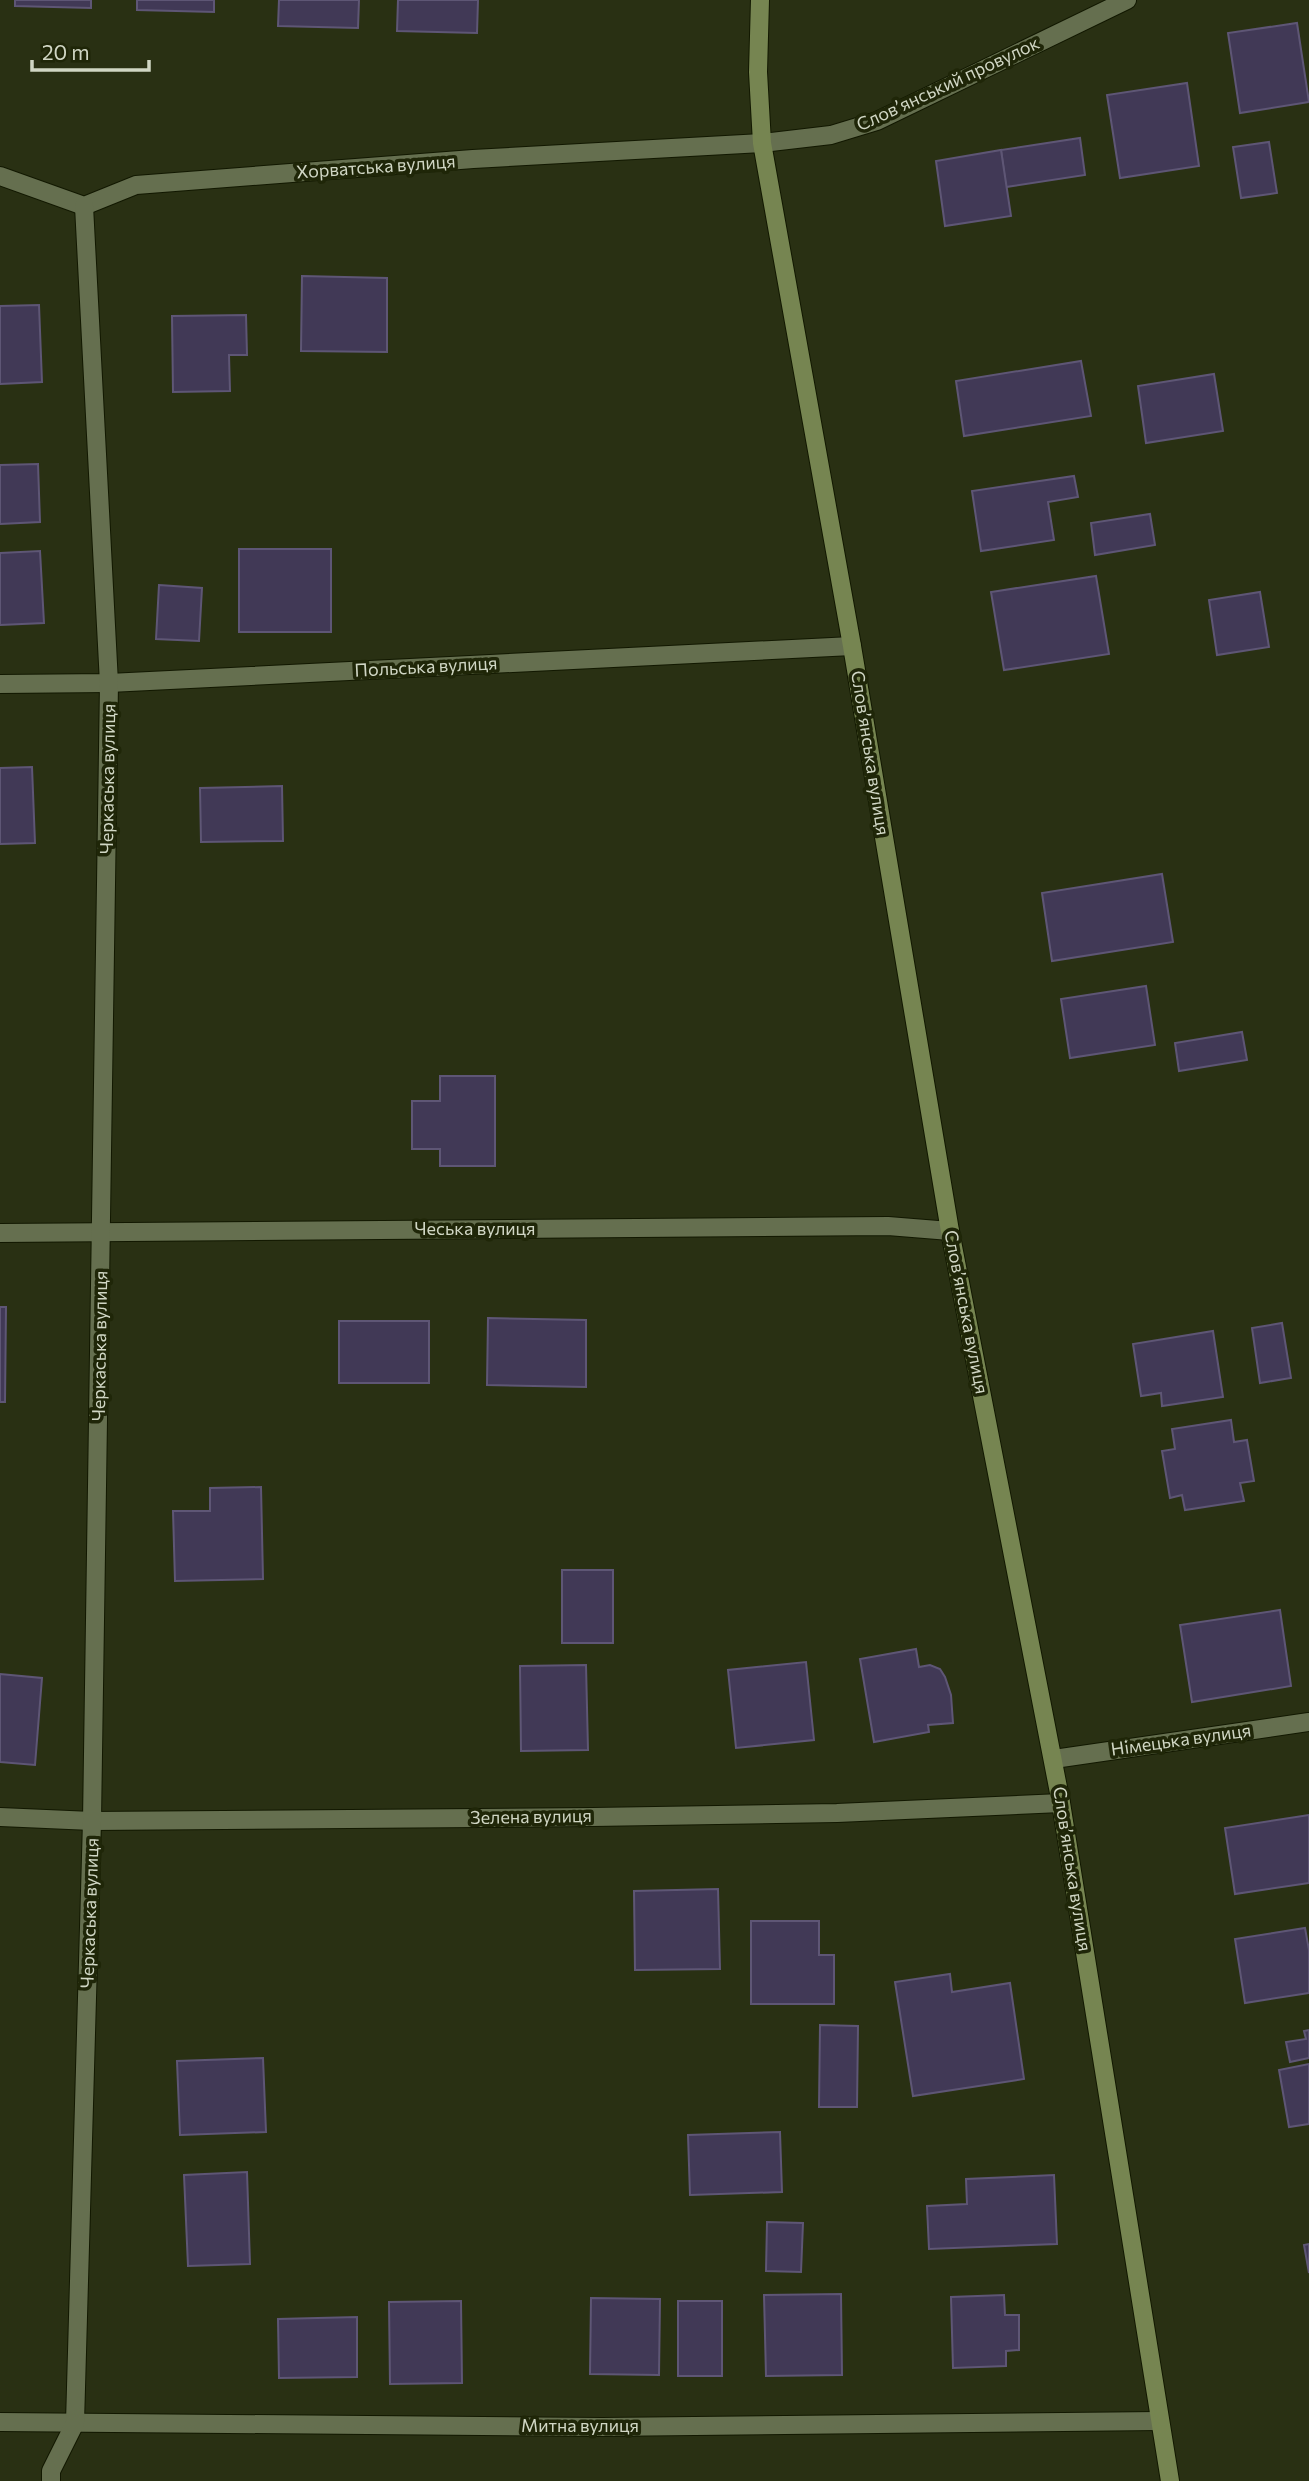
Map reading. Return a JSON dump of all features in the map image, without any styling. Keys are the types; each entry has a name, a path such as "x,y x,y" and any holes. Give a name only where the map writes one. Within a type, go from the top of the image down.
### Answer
{"street":[{"name":"Словʼянська вулиця","path":"760,0 758,72 762,143 852,646 950,1231 1054,1759 1159,2421 1171,2481"},
{"name":"Словʼянський провулок","path":"762,143 831,135 877,121 1127,0"},
{"name":"Хорватська вулиця","path":"84,206 136,185 473,159 762,143"},
{"path":"0,176 84,206"},
{"name":"Черкаська вулиця","path":"51,2481 51,2471 75,2423 92,1821 102,1232 109,683 84,206"},
{"name":"Польська вулиця","path":"0,684 109,683 852,646"},
{"name":"Чеська вулиця","path":"0,1233 888,1226 950,1231"},
{"name":"Німецька вулиця","path":"1054,1759 1309,1722"},
{"name":"Зелена вулиця","path":"0,1816 92,1821 837,1813 1061,1802"},
{"name":"Митна вулиця","path":"0,2422 603,2427 1159,2421"}],"building":[{"path":"15,0 91,0 91,8 15,6"},
{"path":"137,0 214,0 214,12 137,10"},
{"path":"279,0 359,0 358,28 278,26"},
{"path":"398,0 478,0 477,33 397,31"},
{"path":"1297,23 1309,102 1240,113 1228,33"},
{"path":"1187,83 1199,166 1120,178 1107,95"},
{"path":"1080,138 1085,175 1006,187 1001,150"},
{"path":"1269,142 1277,193 1241,198 1233,147"},
{"path":"1001,150 1011,216 945,226 936,161"},
{"path":"302,276 387,278 387,352 301,351"},
{"path":"39,305 42,382 0,384 0,306"},
{"path":"246,315 247,355 229,355 230,391 173,392 172,316"},
{"path":"1081,361 1091,416 964,436 956,381"},
{"path":"1214,374 1223,431 1146,443 1138,386"},
{"path":"38,464 40,522 0,524 0,465"},
{"path":"1074,476 1078,497 1048,502 1054,540 981,551 972,491"},
{"path":"1150,514 1155,545 1095,555 1091,523"},
{"path":"239,549 331,549 331,632 239,632"},
{"path":"40,551 44,623 0,625 0,553"},
{"path":"1096,576 1109,654 1004,670 991,592"},
{"path":"159,585 202,588 199,641 156,639"},
{"path":"1260,592 1269,647 1217,655 1209,600"},
{"path":"32,767 35,843 0,844 0,768"},
{"path":"282,786 283,841 201,842 200,788"},
{"path":"1162,874 1173,942 1052,961 1042,893"},
{"path":"1146,986 1155,1045 1070,1058 1061,999"},
{"path":"1242,1032 1247,1060 1179,1071 1175,1043"},
{"path":"440,1076 495,1076 495,1166 440,1166 440,1149 412,1149 412,1101 440,1101"},
{"path":"0,1307 6,1307 5,1402 0,1402"},
{"path":"488,1318 586,1320 586,1387 487,1385"},
{"path":"339,1321 429,1321 429,1383 339,1383"},
{"path":"1282,1323 1291,1378 1260,1383 1252,1328"},
{"path":"1213,1331 1223,1397 1162,1406 1161,1393 1141,1396 1133,1344"},
{"path":"1231,1420 1234,1442 1247,1440 1254,1481 1240,1483 1244,1501 1185,1510 1182,1495 1170,1498 1162,1451 1175,1449 1172,1429"},
{"path":"261,1487 263,1579 175,1581 173,1511 210,1511 210,1488"},
{"path":"562,1570 613,1570 613,1643 562,1643"},
{"path":"1280,1610 1291,1686 1192,1702 1180,1625"},
{"path":"916,1649 919,1667 930,1665 940,1669 945,1677 951,1695 953,1723 928,1725 929,1732 874,1742 860,1659"},
{"path":"806,1662 814,1740 736,1748 728,1670"},
{"path":"586,1665 588,1750 521,1751 520,1666"},
{"path":"0,1674 42,1678 35,1765 0,1762"},
{"path":"1309,1815 1309,1883 1235,1894 1225,1828"},
{"path":"718,1889 720,1969 635,1970 634,1891"},
{"path":"751,1921 819,1921 819,1955 834,1955 834,2004 751,2004"},
{"path":"1305,1928 1309,1950 1309,1993 1245,2003 1235,1939"},
{"path":"950,1974 952,1992 1010,1983 1024,2079 913,2096 895,1982"},
{"path":"820,2025 858,2026 857,2107 819,2107"},
{"path":"1309,2030 1309,2058 1290,2062 1286,2042 1306,2039 1304,2031"},
{"path":"263,2058 266,2132 180,2135 177,2061"},
{"path":"1309,2064 1309,2124 1289,2127 1279,2070"},
{"path":"780,2132 782,2192 690,2195 688,2135"},
{"path":"247,2172 250,2264 188,2266 184,2175"},
{"path":"1054,2175 1057,2244 929,2249 927,2206 967,2204 966,2179"},
{"path":"767,2222 803,2223 801,2272 766,2271"},
{"path":"1309,2244 1309,2273 1304,2245"},
{"path":"841,2294 842,2375 766,2376 764,2295"},
{"path":"1004,2295 1005,2315 1019,2315 1019,2350 1006,2351 1006,2366 953,2368 951,2297"},
{"path":"591,2298 660,2299 659,2375 590,2374"},
{"path":"461,2301 462,2383 390,2384 389,2302"},
{"path":"678,2301 722,2301 722,2376 678,2376"},
{"path":"357,2317 357,2377 279,2378 278,2319"}]}
